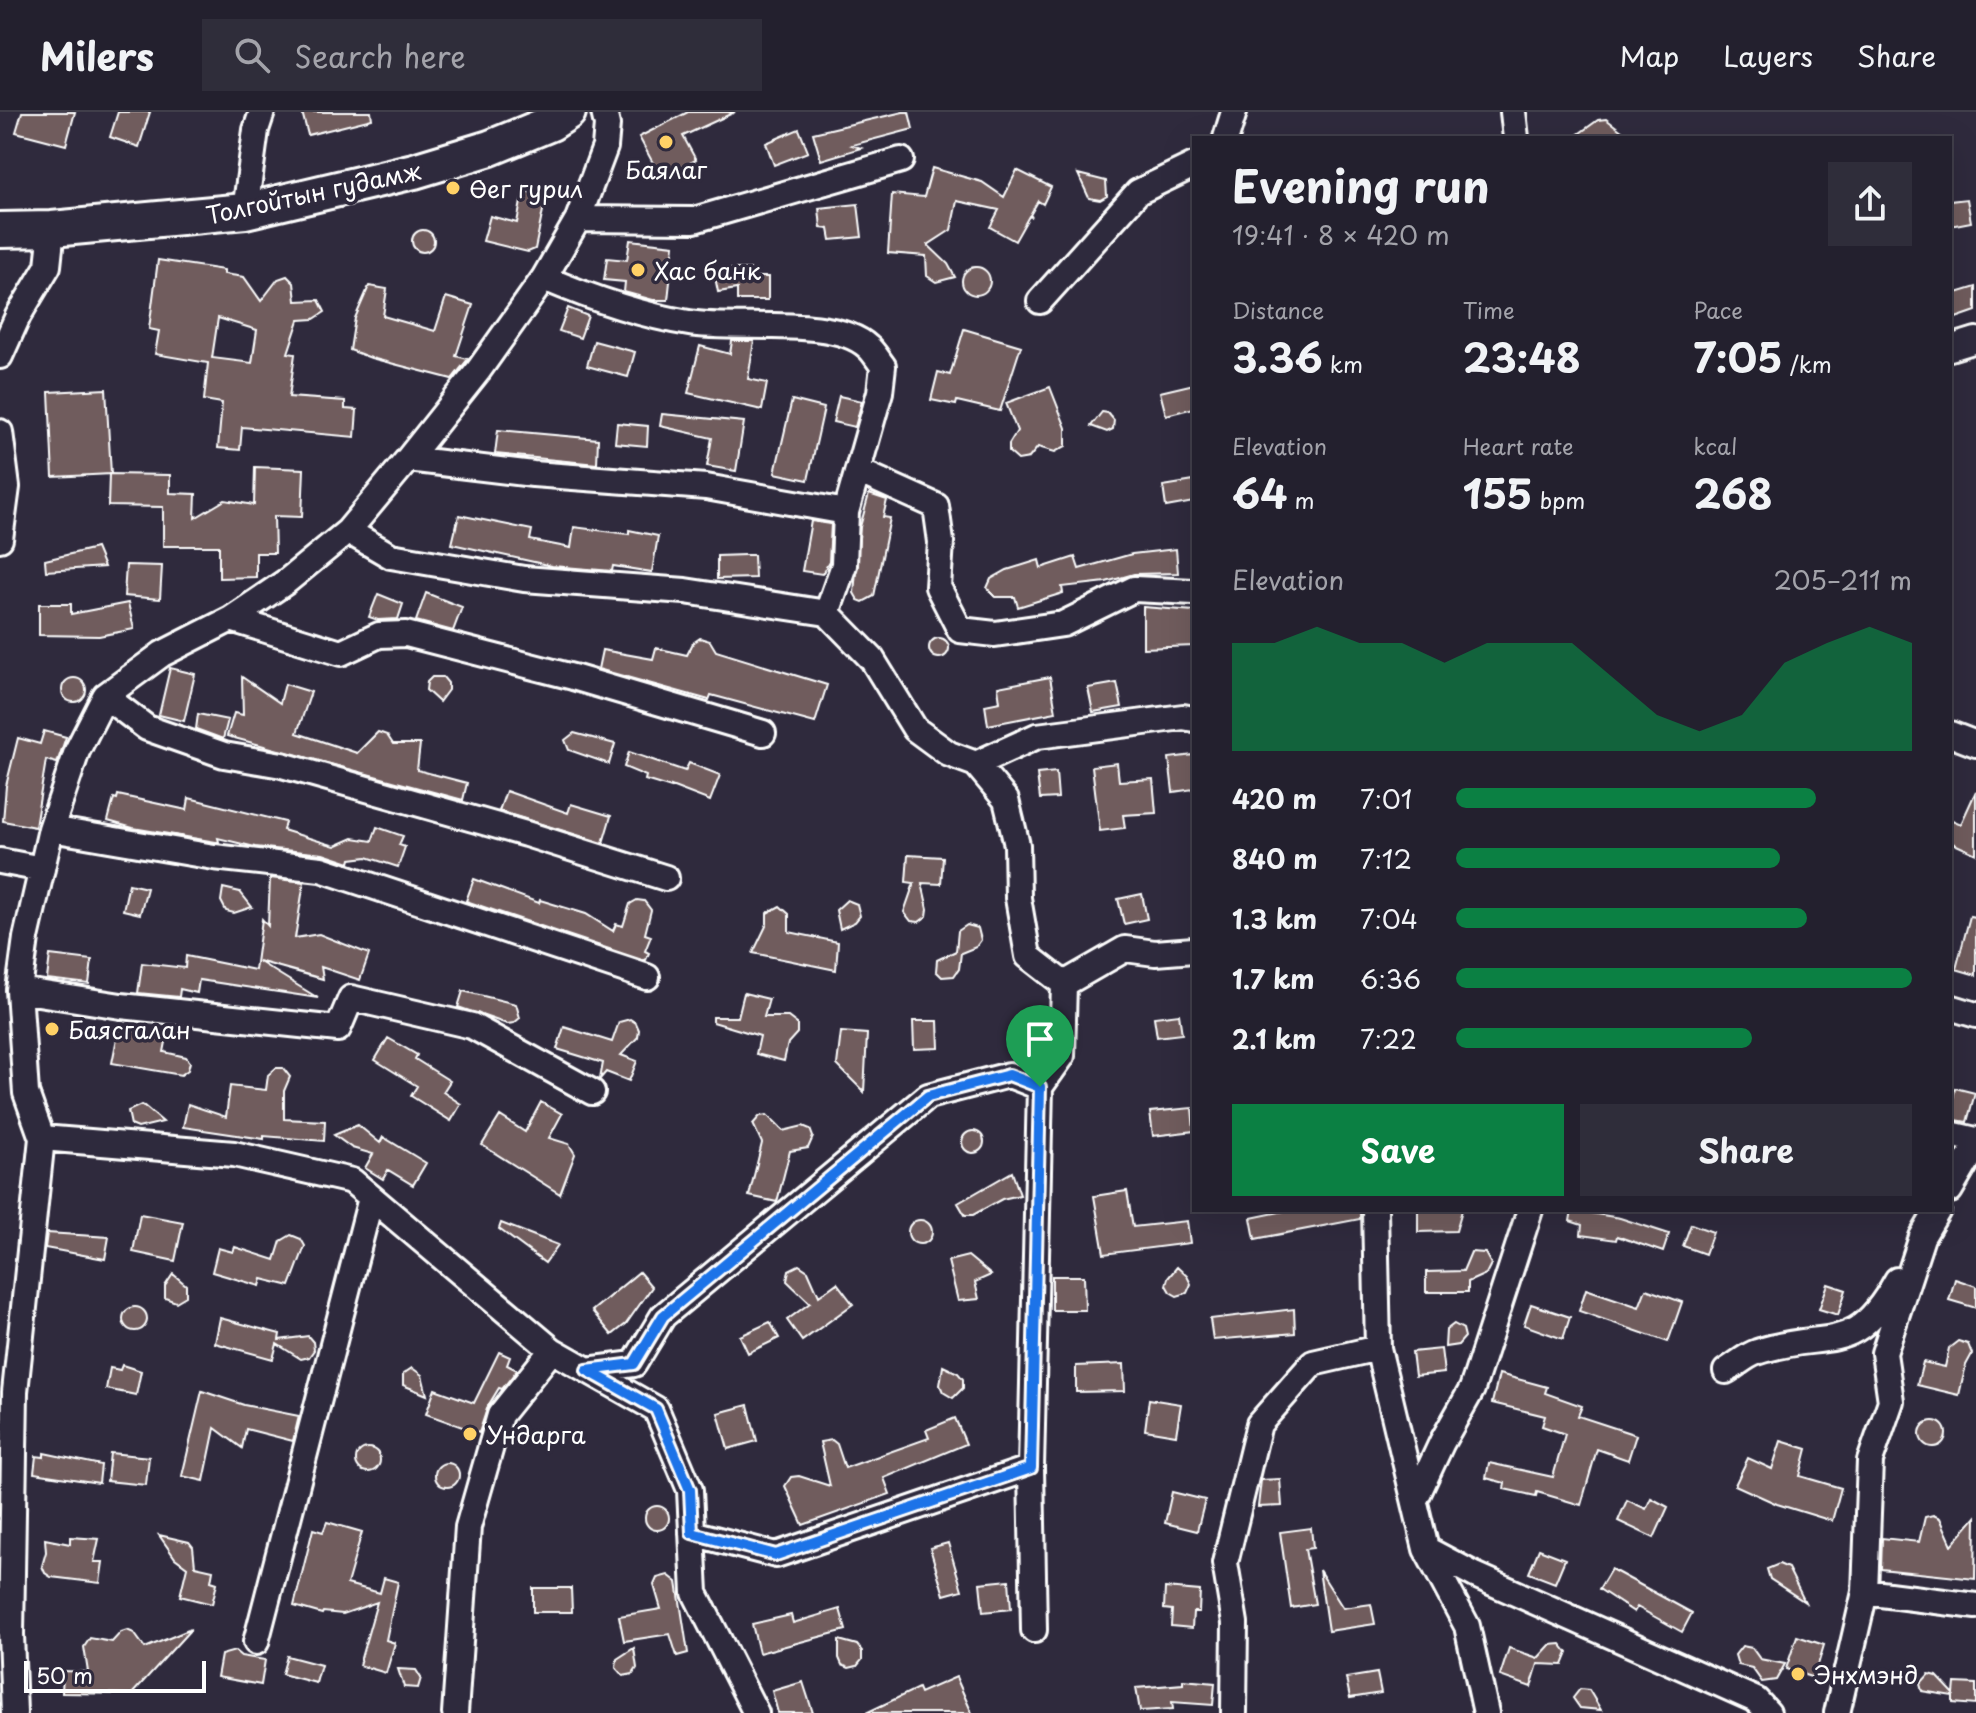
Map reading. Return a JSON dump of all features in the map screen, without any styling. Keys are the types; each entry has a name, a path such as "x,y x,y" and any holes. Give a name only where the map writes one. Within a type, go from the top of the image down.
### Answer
{"main road":[{"name":"Толгойтын гудамж","path":"0,230 52,229 245,211 429,167 490,148 551,123 568,112"}],"street":[{"path":"245,211 256,130 262,112"},
{"path":"14,1713 11,1634 15,1392 42,1138 26,1093 19,990 26,938 51,829 77,751 105,696 162,654 231,619 287,581 348,531 408,459 478,371 544,278 578,219 605,147 607,125 604,112"},
{"path":"1227,136 1234,112"},
{"path":"1513,112 1516,136"},
{"path":"578,219 694,220 901,160"},
{"path":"1040,301 1138,192 1192,166"},
{"path":"0,356 18,316 48,266 52,229"},
{"path":"544,278 592,298 692,324 789,327 845,333 868,346 883,366 880,392 846,512 844,565 827,613"},
{"path":"1952,347 1976,340"},
{"path":"0,432 7,487 0,539"},
{"path":"408,459 533,474 706,487 846,512"},
{"path":"858,471 936,506 941,542 938,587 960,630 995,634 1063,624 1134,589 1192,592"},
{"path":"348,531 391,556 524,579 685,591 827,613 872,659 915,729 949,754 976,764 1006,800 1017,845 1018,898 1028,956 1064,984"},
{"path":"231,619 341,653 379,635 406,634 573,677 763,733"},
{"path":"105,696 147,728 224,755 297,770 526,834 666,878"},
{"path":"976,764 1037,736 1183,717 1192,719"},
{"path":"1952,735 1976,744"},
{"path":"51,829 214,857 321,869 647,977"},
{"path":"0,861 42,869"},
{"path":"1064,984 1125,949 1155,953 1192,950"},
{"path":"1034,1630 1031,1468 1040,1087 1062,1056 1064,984"},
{"path":"19,990 121,1006 338,1029 351,998 472,1026 592,1092"},
{"path":"1952,1008 1976,1015"},
{"path":"587,1370 634,1364 663,1316 928,1096 1009,1075 1040,1087"},
{"path":"1952,1135 1976,1143 1952,1186"},
{"path":"42,1138 234,1154 352,1181 552,1350 656,1409 690,1490 695,1593 756,1713"},
{"path":"256,1642 371,1198"},
{"path":"1375,1212 1378,1348 1426,1549 1467,1626 1486,1713"},
{"path":"1415,1500 1442,1442 1472,1389 1529,1212"},
{"path":"1726,1371 1756,1352 1851,1334 1867,1324 1883,1306 1937,1212"},
{"path":"1837,1713 1865,1592 1870,1461 1891,1401 1884,1353 1922,1237"},
{"path":"1234,1713 1235,1623 1225,1563 1259,1424 1313,1363 1378,1348"},
{"path":"455,1713 468,1527 500,1415 552,1350"},
{"path":"692,1533 776,1555 1031,1468"},
{"path":"1426,1549 1475,1575 1756,1700 1768,1713"},
{"path":"1865,1592 1976,1606"}],"building":[{"path":"22,112 75,112 66,145 16,132"},
{"path":"118,112 150,112 139,147 110,137"},
{"path":"302,112 371,112 372,119 308,135"},
{"path":"688,112 735,112 683,136 696,160 661,178 639,137"},
{"path":"909,112 913,129 852,145 861,148 821,160 813,133"},
{"path":"1606,119 1628,136 1576,136 1598,120"},
{"path":"799,129 808,152 774,165 766,143"},
{"path":"932,168 982,182 1004,197 1017,170 1051,187 1043,204 1038,201 1030,215 1032,217 1029,216 1015,241 990,227 999,210 957,201 951,230 928,245 948,264 955,277 936,282 927,276 926,256 888,253 892,194 924,197"},
{"path":"1078,174 1106,181 1107,196 1100,200 1089,198"},
{"path":"523,191 546,196 535,249 528,252 483,241 490,216 517,223"},
{"path":"1967,199 1971,222 1952,226 1952,201"},
{"path":"858,204 862,237 831,240 829,229 821,228 819,208"},
{"path":"423,230 431,233 434,241 431,249 423,252 415,249 412,241 415,233"},
{"name":"Хас банк","path":"630,240 674,245 668,300 653,300 624,292 625,282 604,280 607,258 627,260"},
{"path":"158,260 224,270 224,274 244,277 261,301 278,279 287,276 294,283 296,301 319,300 325,312 314,319 299,320 288,353 295,354 289,397 345,401 345,409 357,410 355,437 242,427 240,450 218,448 222,403 204,400 208,363 155,354 159,331 149,329","holes":["218,318 257,330 252,363 212,358"]},
{"path":"976,267 986,271 990,281 986,291 976,295 966,291 962,281 966,271"},
{"path":"750,269 750,277 768,277 768,300 737,300 737,289 718,292 714,272"},
{"path":"369,286 387,289 383,316 435,331 446,297 473,305 456,356 468,359 452,379 350,350 355,318"},
{"path":"1976,287 1976,311 1952,319 1952,294"},
{"path":"568,308 588,316 580,338 559,331"},
{"path":"964,329 1021,346 1000,411 957,401 956,405 931,400 938,372 950,375"},
{"path":"594,341 635,352 628,377 587,366"},
{"path":"732,341 754,341 748,379 767,383 762,410 688,393 700,346 730,354"},
{"path":"1192,384 1192,408 1166,415 1160,392"},
{"path":"1050,387 1066,428 1066,446 1055,452 1038,447 1029,458 1018,460 1009,452 1009,444 1017,431 1006,403"},
{"path":"106,389 111,474 53,477 49,392"},
{"path":"839,396 862,401 855,427 833,422"},
{"path":"792,400 824,408 808,480 775,473"},
{"path":"1102,412 1108,413 1114,420 1113,429 1107,432 1091,426"},
{"path":"662,414 744,422 736,471 707,466 712,438 660,426"},
{"path":"617,423 648,426 647,446 615,443"},
{"path":"498,430 598,439 597,464 495,454"},
{"path":"255,467 304,469 302,517 274,516 275,553 256,553 256,577 219,578 219,546 163,546 163,507 108,506 109,474 170,475 170,493 196,494 195,518 225,500 254,505"},
{"path":"1192,481 1192,502 1166,507 1163,486"},
{"path":"869,494 887,500 883,517 890,518 874,596 863,602 854,593 860,527"},
{"path":"459,515 532,530 530,540 571,548 574,527 629,534 629,530 658,536 652,572 613,566 612,571 552,566 452,544"},
{"path":"811,521 831,524 829,562 822,574 802,571"},
{"path":"96,548 104,567 46,571 45,560"},
{"path":"1176,549 1178,573 1134,574 1106,582 1062,587 1063,593 1018,607 1015,597 995,597 987,588 991,579 1007,570 1039,560 1041,568 1075,557 1079,569 1132,554"},
{"path":"754,555 755,578 717,579 717,556"},
{"path":"126,565 162,566 160,599 124,596"},
{"path":"426,593 462,607 453,631 416,621"},
{"path":"378,594 403,604 398,619 369,617"},
{"path":"128,603 134,629 99,636 39,635 39,604 71,604 71,614"},
{"path":"1143,607 1192,611 1192,646 1143,648"},
{"path":"700,638 710,641 716,651 827,685 815,723 711,695 709,700 598,669 602,650 653,659 656,648 687,655 693,643"},
{"path":"939,638 946,641 949,648 946,655 939,658 932,655 929,648 932,641"},
{"path":"170,668 195,674 184,721 159,715"},
{"path":"242,677 280,703 285,684 311,692 297,733 357,753 378,732 387,735 393,744 420,744 417,770 467,783 463,800 227,736 234,713 243,715"},
{"path":"432,677 443,677 448,683 448,690 439,702 426,690 427,682"},
{"path":"1050,677 1056,712 988,725 985,705 1000,702 998,687"},
{"path":"74,678 85,685 86,690 79,701 74,702 63,695 62,690 69,679"},
{"path":"1117,683 1122,707 1093,712 1088,688"},
{"path":"198,714 228,720 223,739 196,729"},
{"path":"44,731 66,737 57,763 46,760 35,827 3,821 6,786 18,738 40,744"},
{"path":"574,733 615,744 609,764 569,750 565,740"},
{"path":"629,752 685,771 689,763 720,775 710,801 645,780 646,776 624,767"},
{"path":"1192,755 1192,789 1173,792 1169,758"},
{"path":"1117,763 1119,781 1153,779 1156,813 1123,815 1125,828 1100,831 1092,766"},
{"path":"1056,772 1058,798 1040,799 1037,774"},
{"path":"506,791 568,813 571,804 611,816 603,843 499,811"},
{"path":"1976,791 1976,854 1952,843 1952,820 1961,824"},
{"path":"118,795 187,810 189,798 285,822 283,830 335,846 353,838 372,841 377,827 403,836 399,845 405,847 398,867 367,857 351,859 350,863 323,854 255,847 218,838 219,842 216,842 133,828 108,821 114,798 117,799"},
{"path":"908,855 943,857 941,884 922,883 928,909 927,916 919,922 911,921 904,912 914,883 906,882"},
{"path":"270,878 304,882 295,938 319,934 369,954 360,980 321,967 323,979 258,961 318,998 199,980 197,993 180,989 179,997 138,993 142,963 185,968 186,956 255,970 262,919 268,926"},
{"path":"474,879 539,903 540,900 586,914 613,931 616,924 623,926 630,904 637,900 644,901 651,910 645,934 651,936 645,951 649,953 646,960 466,901"},
{"path":"129,884 147,888 140,914 123,910"},
{"path":"223,888 240,892 252,907 234,913 226,911 221,901"},
{"path":"1142,894 1147,919 1124,924 1118,899"},
{"path":"847,900 857,904 860,916 840,929 836,910"},
{"path":"780,906 789,914 789,932 838,942 836,970 753,953 767,924 767,913"},
{"path":"1970,916 1976,917 1976,975 1956,969"},
{"path":"967,925 978,928 981,940 976,947 961,953 959,969 954,976 942,977 936,971 937,960 956,951 958,931"},
{"path":"50,955 92,960 89,984 47,979"},
{"path":"463,991 516,1004 520,1018 507,1024 458,1007"},
{"path":"744,993 769,999 764,1017 788,1017 797,1024 797,1033 788,1043 784,1061 756,1054 760,1036 713,1022 713,1017 738,1017"},
{"path":"1179,1014 1182,1034 1157,1037 1154,1017"},
{"path":"630,1019 639,1030 638,1037 621,1055 637,1061 629,1081 606,1072 600,1079 603,1063 557,1049 564,1027 612,1042 619,1022"},
{"path":"913,1021 938,1021 939,1048 914,1049"},
{"path":"119,1028 167,1037 164,1052 186,1057 190,1062 188,1070 181,1075 112,1063"},
{"path":"841,1032 867,1034 864,1092 837,1065"},
{"path":"388,1038 417,1055 415,1059 450,1081 443,1092 461,1104 451,1121 411,1096 417,1086 375,1060"},
{"path":"276,1068 283,1068 290,1077 284,1091 284,1119 325,1121 324,1141 264,1136 264,1139 183,1127 188,1104 226,1117 230,1086 266,1090 268,1075"},
{"path":"1955,1088 1975,1093 1967,1122 1952,1119"},
{"path":"541,1102 562,1114 549,1138 569,1144 575,1154 560,1194 482,1145 500,1116 525,1132"},
{"path":"141,1105 163,1122 138,1128 131,1125 128,1111"},
{"path":"1192,1108 1192,1131 1153,1136 1150,1112"},
{"path":"767,1115 783,1131 803,1126 810,1129 813,1137 808,1148 790,1151 777,1202 749,1196 762,1143 753,1124 760,1116"},
{"path":"358,1125 380,1143 383,1137 426,1163 413,1185 388,1170 383,1179 365,1168 373,1154 352,1148 334,1135"},
{"path":"973,1131 981,1134 984,1142 981,1150 973,1153 965,1150 962,1142 965,1134"},
{"path":"1012,1172 1020,1195 1002,1199 973,1215 965,1215 958,1203"},
{"path":"1127,1191 1133,1227 1187,1221 1190,1243 1104,1254 1094,1196"},
{"path":"1280,1212 1360,1212 1360,1219 1255,1239 1251,1218"},
{"path":"1418,1212 1461,1212 1456,1231 1418,1232"},
{"path":"1572,1212 1584,1212 1620,1218 1669,1234 1663,1252 1617,1236 1616,1240 1581,1235 1582,1225 1570,1221"},
{"path":"140,1214 183,1222 175,1261 133,1252"},
{"path":"920,1220 929,1223 932,1232 929,1241 920,1244 911,1241 908,1232 911,1223"},
{"path":"501,1223 558,1245 545,1263 499,1229"},
{"path":"1691,1224 1713,1232 1705,1254 1683,1246"},
{"path":"47,1233 109,1237 105,1259 45,1248"},
{"path":"291,1235 301,1239 305,1246 290,1286 262,1279 260,1286 212,1272 218,1248 233,1252 235,1247 275,1260 281,1241"},
{"path":"1471,1252 1485,1253 1491,1264 1486,1274 1468,1282 1468,1292 1426,1292 1426,1272 1463,1271"},
{"path":"968,1256 991,1275 975,1282 979,1299 958,1301 948,1261"},
{"path":"799,1265 808,1271 819,1296 837,1283 853,1304 802,1341 787,1320 810,1303 787,1281 789,1270"},
{"path":"1177,1267 1191,1284 1187,1293 1177,1296 1166,1285"},
{"path":"639,1272 652,1287 626,1324 612,1335 592,1311"},
{"path":"173,1274 186,1285 186,1296 176,1302 165,1298 165,1286"},
{"path":"1052,1276 1084,1276 1085,1310 1052,1310"},
{"path":"1955,1279 1976,1286 1976,1308 1949,1300"},
{"path":"1828,1284 1846,1290 1838,1315 1819,1309"},
{"path":"1586,1289 1639,1307 1646,1289 1682,1302 1668,1342 1579,1311"},
{"path":"1531,1304 1570,1317 1563,1339 1524,1325"},
{"path":"135,1307 143,1311 147,1319 143,1327 135,1331 127,1327 123,1319 127,1311"},
{"path":"1294,1309 1295,1333 1213,1340 1210,1319"},
{"path":"220,1318 280,1334 279,1340 308,1336 314,1350 309,1357 301,1359 277,1344 273,1359 215,1343"},
{"path":"770,1322 779,1338 748,1353 740,1336"},
{"path":"1454,1324 1463,1329 1465,1337 1458,1345 1445,1347 1446,1330"},
{"path":"1958,1341 1968,1344 1972,1354 1959,1395 1917,1385 1923,1362 1945,1367 1949,1348"},
{"path":"1441,1349 1444,1373 1415,1376 1412,1352"},
{"path":"499,1352 510,1357 507,1365 517,1370 502,1389 499,1388 488,1406 479,1433 426,1414 435,1389 474,1403"},
{"path":"1124,1364 1125,1391 1076,1392 1076,1366"},
{"path":"122,1365 141,1371 136,1395 106,1389 110,1368 120,1370"},
{"path":"943,1366 963,1379 963,1388 953,1398 943,1392 940,1385"},
{"path":"412,1368 422,1375 427,1395 403,1385 403,1374"},
{"path":"1499,1374 1547,1387 1545,1393 1582,1406 1578,1416 1636,1435 1628,1460 1597,1449 1581,1505 1537,1492 1536,1496 1504,1489 1505,1483 1486,1478 1489,1463 1553,1477 1565,1434 1542,1426 1545,1416 1492,1403"},
{"path":"202,1391 244,1405 299,1416 293,1441 246,1429 242,1448 215,1428 204,1481 182,1476"},
{"path":"1149,1399 1181,1404 1176,1435 1145,1430"},
{"path":"748,1405 757,1441 728,1449 718,1413"},
{"path":"955,1418 966,1444 884,1478 890,1494 803,1525 785,1486 791,1477 799,1476 830,1486 820,1442 832,1440 837,1444 845,1468 929,1438 926,1430"},
{"path":"1933,1421 1942,1425 1946,1434 1942,1443 1933,1447 1924,1443 1920,1434 1924,1425"},
{"path":"1781,1441 1807,1449 1800,1476 1841,1488 1832,1521 1777,1504 1735,1485 1748,1458 1772,1469"},
{"path":"368,1448 377,1451 380,1460 377,1469 368,1472 359,1469 356,1460 359,1451"},
{"path":"44,1453 101,1465 99,1483 34,1473 36,1456 44,1457"},
{"path":"110,1453 149,1457 146,1485 107,1481"},
{"path":"447,1463 456,1466 459,1475 456,1484 447,1487 438,1484 435,1475 438,1466"},
{"path":"1280,1479 1282,1506 1258,1507 1261,1480"},
{"path":"1172,1492 1205,1500 1197,1531 1165,1523"},
{"path":"1651,1498 1668,1507 1654,1538 1618,1521 1627,1500 1646,1509"},
{"path":"657,1506 666,1509 669,1518 666,1527 657,1530 648,1527 645,1518 648,1509"},
{"path":"1933,1515 1940,1518 1952,1545 1976,1517 1975,1579 1881,1569 1882,1538 1919,1542 1925,1517"},
{"path":"327,1522 362,1532 347,1584 380,1593 384,1578 398,1582 386,1640 395,1643 386,1673 359,1665 377,1602 343,1614 322,1614 294,1606 313,1529 323,1532"},
{"path":"1311,1528 1313,1548 1305,1549 1315,1604 1291,1608 1280,1532"},
{"path":"159,1535 189,1542 193,1547 195,1566 213,1570 211,1581 217,1583 212,1604 180,1596 187,1567 175,1558"},
{"path":"70,1537 99,1539 94,1562 103,1562 100,1583 51,1577 45,1573 42,1566 46,1552 45,1539 70,1544"},
{"path":"948,1543 962,1590 944,1595 930,1548"},
{"path":"1539,1549 1565,1559 1555,1583 1529,1573"},
{"path":"1779,1564 1788,1568 1805,1602 1770,1579 1767,1569"},
{"path":"1611,1569 1692,1613 1682,1632 1637,1607 1634,1612 1599,1589"},
{"path":"1319,1570 1343,1608 1371,1604 1375,1624 1328,1631"},
{"path":"668,1575 677,1582 688,1653 677,1656 670,1634 624,1641 619,1616 661,1609 654,1585 657,1578"},
{"path":"1009,1580 1011,1609 983,1612 980,1583"},
{"path":"533,1588 571,1588 572,1612 533,1612"},
{"path":"1165,1588 1200,1591 1199,1612 1193,1612 1192,1628 1171,1626 1172,1610 1164,1609"},
{"path":"840,1609 846,1630 759,1653 752,1624 791,1615 793,1623"},
{"path":"191,1629 132,1694 62,1693 63,1671 88,1672 84,1647 90,1638 112,1642 127,1630 134,1633 145,1648"},
{"path":"1797,1636 1824,1645 1814,1678 1786,1669"},
{"path":"839,1640 857,1645 862,1651 862,1660 857,1666 849,1668 842,1665"},
{"path":"1561,1644 1568,1653 1563,1665 1538,1664 1531,1687 1500,1676 1509,1648 1538,1658 1550,1645"},
{"path":"1742,1646 1752,1648 1760,1659 1785,1664 1776,1680 1762,1682 1752,1668 1738,1665 1735,1655"},
{"path":"634,1648 637,1668 633,1674 623,1676 616,1668 617,1659"},
{"path":"235,1651 241,1656 265,1660 261,1685 217,1677 221,1655"},
{"path":"287,1656 321,1665 316,1683 282,1674"},
{"path":"398,1669 416,1670 421,1678 418,1688 404,1687"},
{"path":"1377,1673 1381,1693 1350,1698 1346,1678"},
{"path":"1929,1674 1937,1676 1954,1694 1955,1683 1976,1684 1976,1705 1953,1703 1953,1696 1922,1691 1920,1684"},
{"path":"956,1677 972,1713 866,1713 918,1688 920,1693"},
{"path":"1183,1680 1215,1683 1213,1705 1172,1702 1173,1709 1140,1711 1136,1688 1183,1684"},
{"path":"803,1682 813,1713 778,1713 772,1691"},
{"path":"1580,1689 1589,1690 1601,1710 1580,1708 1573,1698"}],"place":[{"name":"Баялаг","path":"666,142"},
{"name":"Өег гурил","path":"453,188"},
{"name":"Хас банк","path":"638,270"},
{"name":"Баясгалан","path":"52,1029"},
{"name":"Ундарга","path":"470,1434"},
{"name":"Энхмэнд","path":"1798,1674"}],"route":[{"path":"1009,1075 1040,1087 1031,1468 776,1555 692,1533 690,1490 656,1409 587,1370 634,1364 663,1316 928,1096 1009,1075"}]}
